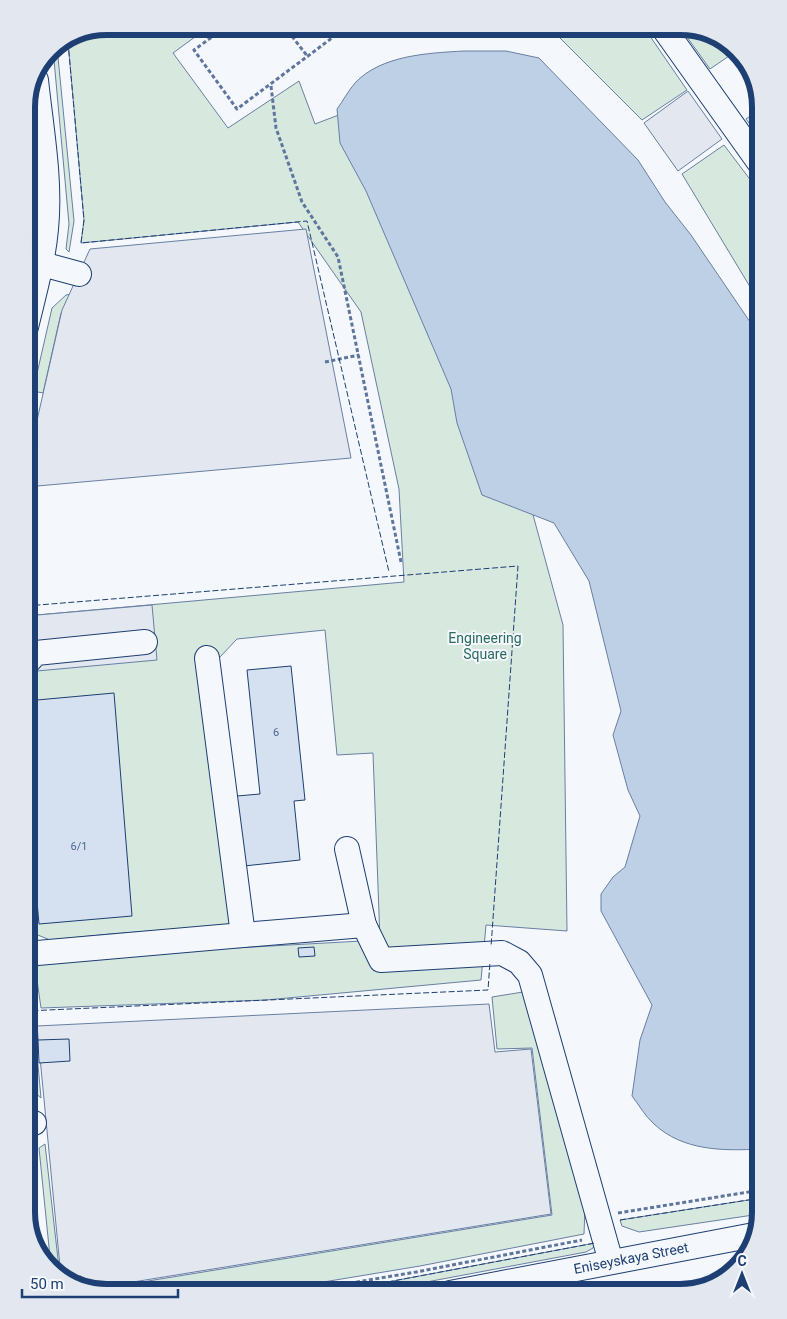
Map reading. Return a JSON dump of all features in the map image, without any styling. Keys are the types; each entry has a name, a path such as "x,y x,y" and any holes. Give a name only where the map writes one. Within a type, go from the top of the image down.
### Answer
{"street":[{"path":"668,35 752,152"},
{"path":"35,259 46,227 46,185 37,89"},
{"path":"35,262 79,274"},
{"path":"35,654 145,642"},
{"path":"207,658 243,935"},
{"path":"348,849 364,925 381,960 502,953 519,962 530,975 599,1216 610,1262"},
{"path":"35,953 364,925"},
{"name":"Eniseyskaya Street","path":"496,1284 748,1236"}],"path":[{"path":"215,35 194,50 237,109 271,86 336,35"},
{"path":"291,35 308,57"},
{"path":"271,86 276,128 302,202 338,256 401,562"},
{"path":"325,362 359,355"},
{"path":"345,1284 591,1238 599,1216 752,1191"}],"green space":[{"name":"Engineering Square","path":"107,35 198,35 173,53 228,128 299,81 315,124 370,103 471,287 563,625 567,931 486,925 481,980 266,1000 41,1008 35,959 380,940 373,753 337,755 325,630 237,639 203,675 232,925 50,940 35,934 35,615 404,582 399,489 361,312 298,222 81,243 84,220 68,46 79,40"},
{"path":"557,35 649,35 687,90 642,120"},
{"path":"686,35 712,42 726,51 729,56 710,69"},
{"path":"58,55 74,221 69,252 66,249 69,224 54,59"},
{"path":"752,115 752,127 746,119"},
{"path":"724,145 752,182 752,290 682,174"},
{"path":"81,292 92,308 61,313 43,393 35,391 35,382 52,308 66,295"},
{"path":"523,992 585,1208 584,1234 420,1266 311,1284 130,1284 552,1215 532,1048 497,1049 492,997"},
{"path":"35,1032 41,1098 35,1093"},
{"path":"45,1144 59,1266 50,1256 39,1148"},
{"path":"752,1199 752,1215 639,1232 622,1226 620,1220"},
{"path":"595,1243 593,1248 586,1252 416,1284 377,1284"}],"shaded area":[{"path":"688,91 722,139 678,171 644,123"},
{"path":"306,229 351,458 35,486 35,429 62,310 90,249"},
{"path":"152,605 157,660 35,671 35,615"},
{"path":"489,1004 495,1052 531,1049 551,1214 121,1284 93,1283 82,1279 81,1276 74,1276 60,1267 37,1026"}],"water":[{"path":"506,51 539,58 638,160 665,202 691,235 752,325 752,1149 718,1149 678,1140 654,1124 632,1096 640,1040 652,1005 601,911 601,894 613,877 625,867 640,816 628,790 613,735 621,711 589,581 554,523 482,495 457,423 451,389 366,191 340,143 337,109 355,83 378,66 406,57 436,53"}],"building":[{"path":"291,666 305,800 294,801 300,860 244,866 237,796 260,794 247,670"},
{"path":"114,693 132,916 39,924 35,879 35,700"},
{"path":"314,947 315,956 299,957 298,948"},
{"path":"69,1039 70,1061 39,1063 38,1040"}],"fence":[{"path":"68,46 84,220 81,243 307,221 389,572"},
{"path":"35,605 518,566 491,947"},
{"path":"35,1011 488,990 490,962"},
{"path":"620,1220 752,1199"},
{"path":"377,1284 595,1243"}]}
